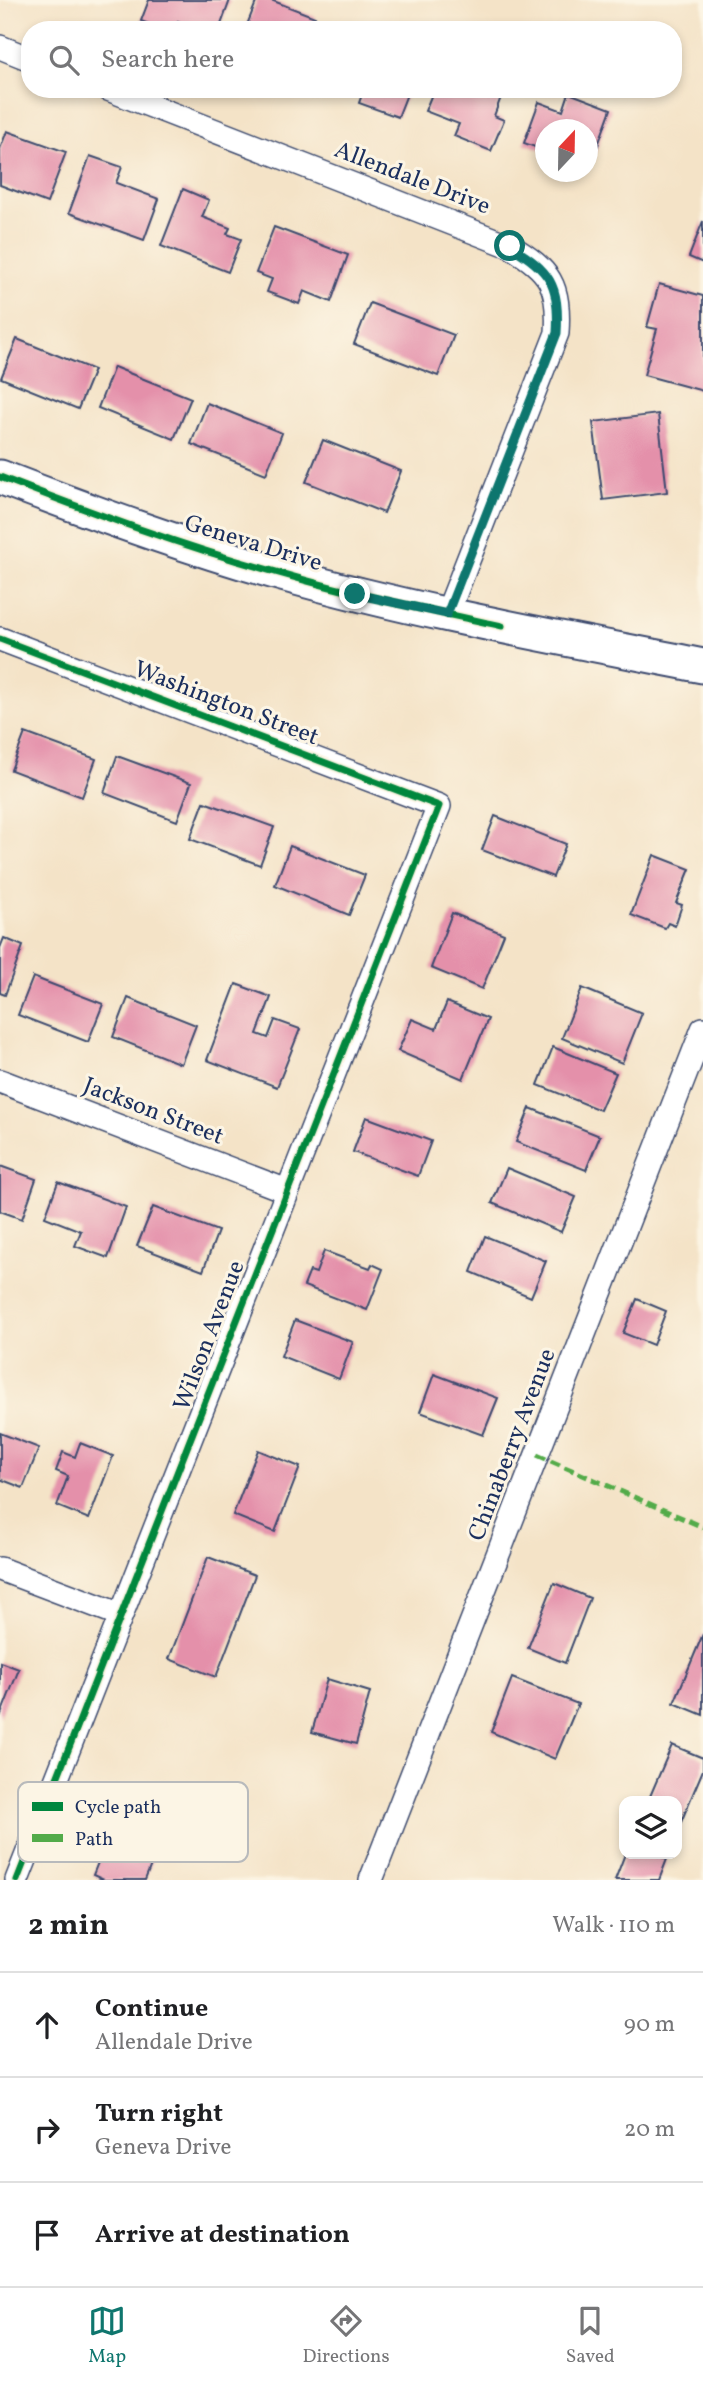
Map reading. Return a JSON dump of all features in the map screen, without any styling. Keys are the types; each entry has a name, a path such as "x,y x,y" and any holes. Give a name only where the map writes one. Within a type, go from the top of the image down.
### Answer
{"main road":[{"name":"Geneva Drive","path":"0,477 120,523 355,594 703,666"}],"street":[{"path":"0,47 21,55"},
{"name":"Allendale Drive","path":"131,98 510,246 537,263 550,280 558,308 557,333 447,614"},
{"name":"Washington Street","path":"0,639 439,806"},
{"name":"Wilson Avenue","path":"55,1782 439,806"},
{"name":"Chinaberry Avenue","path":"371,1880 703,1029"},
{"name":"Jackson Street","path":"0,1082 287,1191"},
{"path":"0,1569 121,1615"},
{"name":"Wilson Avenue","path":"17,1880 24,1862"}],"building":[{"path":"149,0 230,0 222,21 141,21"},
{"path":"257,0 271,0 315,17 313,21 249,21"},
{"path":"361,98 405,98 398,117 359,103"},
{"path":"430,98 501,98 494,116 504,120 491,151 454,136 459,124 425,111"},
{"path":"567,98 582,98 611,109 598,145 598,119 535,119 535,147 524,143 539,102 563,111"},
{"path":"7,131 66,152 47,203 0,185 0,149"},
{"path":"90,156 122,167 116,183 159,199 144,240 69,213"},
{"path":"183,189 209,200 202,217 230,228 227,234 241,239 228,272 161,246"},
{"path":"703,221 703,263 689,257"},
{"path":"274,227 348,255 331,302 304,291 299,304 267,292 272,279 256,273"},
{"path":"659,284 703,296 703,391 644,375 657,329 647,327"},
{"path":"370,303 454,335 438,376 354,344"},
{"path":"17,339 94,370 78,409 1,378"},
{"path":"114,367 191,398 174,439 98,408"},
{"path":"207,403 282,433 266,474 191,444"},
{"path":"658,414 667,492 603,500 593,422"},
{"path":"323,440 401,471 384,513 306,482"},
{"path":"25,733 96,759 82,797 11,770"},
{"path":"117,756 191,783 177,821 104,793"},
{"path":"204,802 274,827 260,865 190,839"},
{"path":"495,816 566,844 553,877 482,850"},
{"path":"290,846 365,875 349,915 275,885"},
{"path":"654,855 690,869 676,903 682,905 675,926 668,923 665,928 631,915"},
{"path":"452,913 504,934 482,989 431,968"},
{"path":"4,938 23,946 5,995 0,993 0,948"},
{"path":"33,977 103,1004 88,1042 18,1015"},
{"path":"236,984 271,997 257,1034 268,1038 275,1020 300,1029 277,1087 207,1060"},
{"path":"582,988 642,1013 622,1063 562,1038"},
{"path":"128,998 196,1025 181,1064 113,1037"},
{"path":"447,1002 488,1019 463,1079 398,1051 412,1019 436,1029"},
{"path":"553,1047 616,1073 600,1110 538,1085"},
{"path":"530,1108 600,1136 586,1170 516,1142"},
{"path":"366,1117 431,1141 418,1176 353,1152"},
{"path":"0,1166 36,1179 22,1219 0,1211"},
{"path":"507,1168 576,1197 561,1232 492,1203"},
{"path":"58,1182 126,1207 108,1258 75,1246 81,1231 45,1217"},
{"path":"153,1207 218,1231 203,1271 137,1246"},
{"path":"485,1236 546,1261 531,1297 471,1272"},
{"path":"324,1251 370,1268 372,1264 383,1269 367,1310 304,1286 310,1271 316,1273"},
{"path":"637,1299 666,1311 653,1345 623,1333"},
{"path":"295,1320 353,1342 339,1379 281,1356"},
{"path":"434,1374 498,1398 483,1435 420,1412"},
{"path":"0,1433 39,1448 23,1488 0,1479"},
{"path":"80,1443 113,1456 89,1519 57,1506 68,1476 56,1471 63,1452 75,1457"},
{"path":"258,1450 300,1467 275,1532 233,1515"},
{"path":"208,1557 255,1575 216,1677 169,1659"},
{"path":"554,1583 590,1598 565,1663 528,1648"},
{"path":"703,1634 703,1715 674,1703"},
{"path":"0,1662 19,1669 0,1717"},
{"path":"512,1678 578,1704 555,1759 491,1732"},
{"path":"327,1679 370,1692 356,1744 312,1732"},
{"path":"672,1745 703,1758 703,1770 682,1820 682,1796 650,1796"},
{"path":"623,1859 667,1859 659,1880 615,1880"},
{"path":"98,1862 152,1862 145,1880 104,1880 93,1875"}],"marked path":[{"path":"537,1455 703,1527"}],"cycle path":[{"path":"0,477 140,529 247,564 310,582 502,626"},
{"path":"0,639 439,806 56,1782"},
{"path":"17,1880 24,1862"}],"route":[{"path":"355,594 447,614 557,333 558,308 550,280 537,263 510,246"}]}
